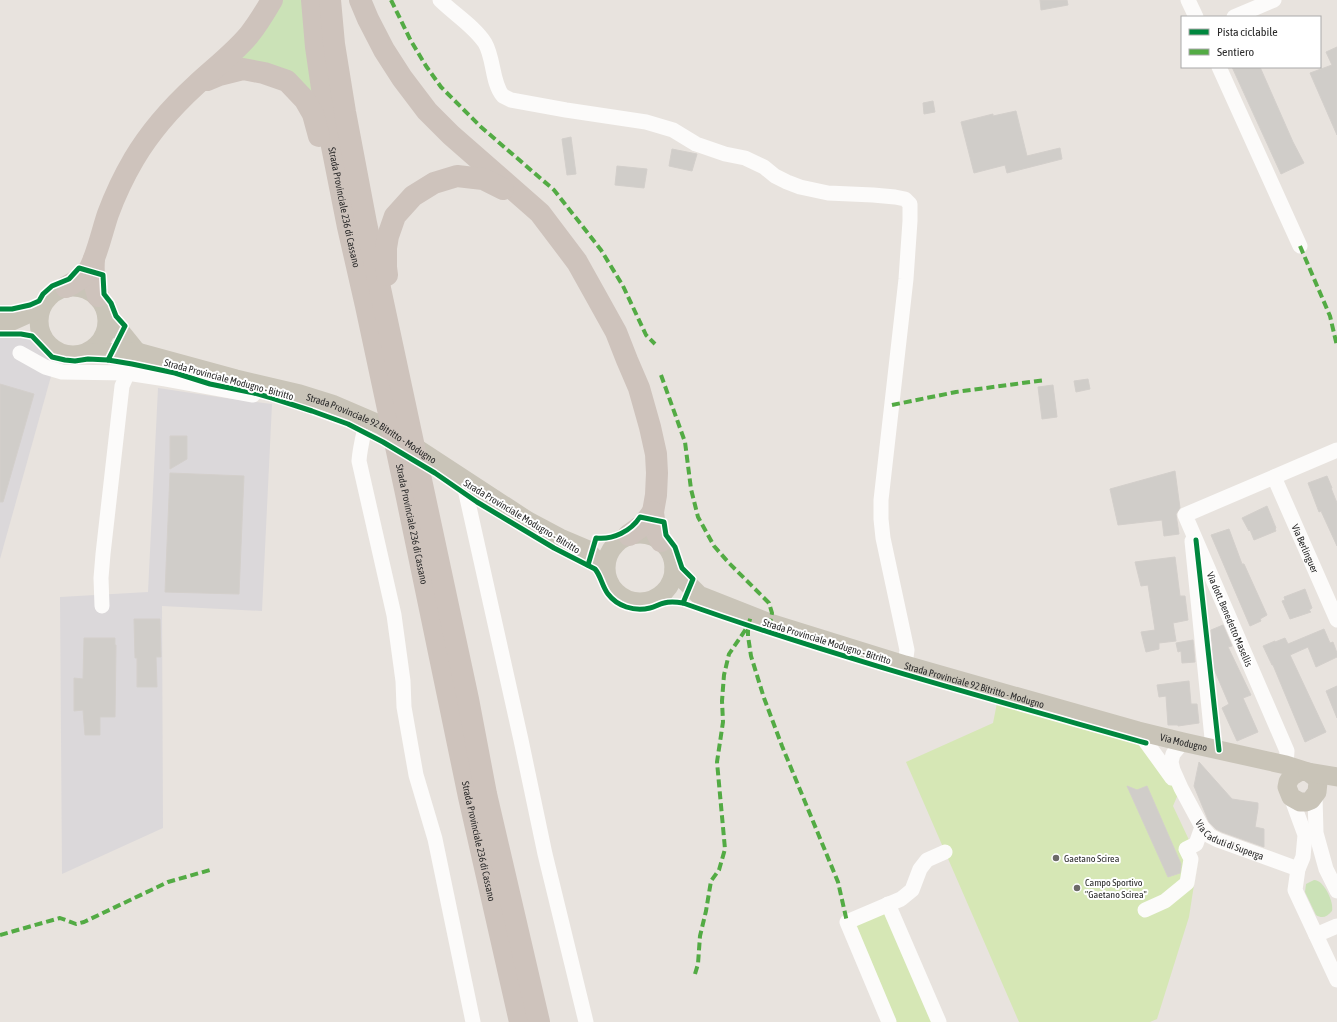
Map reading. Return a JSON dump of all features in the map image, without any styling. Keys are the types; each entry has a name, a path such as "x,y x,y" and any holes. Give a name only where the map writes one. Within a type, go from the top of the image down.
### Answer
{"highway":[{"path":"66,287 77,281 88,270 94,259 108,213 134,159 158,124 195,86 229,56 248,36 272,0"},
{"name":"Strada Provinciale 236 di Cassano","path":"312,0 316,47 326,116 348,227 391,422 416,496 468,699 486,794 539,1022"},
{"name":"Strada Provinciale 236 di Cassano","path":"330,0 334,44 346,120 366,223 412,434 416,496 469,797 520,1022"},
{"path":"360,0 384,50 402,78 427,110 451,135 540,213 578,262 616,332 639,388 656,454 656,495 653,512 654,524 661,540"},
{"path":"195,86 219,74 243,69 264,73 286,82 305,100 313,114 327,162 343,238 366,306"},
{"path":"412,434 406,360 386,267 386,248 388,236 395,216 413,196 434,183 457,176 483,179 506,191 540,213"},
{"path":"94,259 93,272 98,296"},
{"path":"622,539 643,525 653,512"}],"main road":[{"path":"108,316 108,328 96,347 86,353 76,356 65,355 56,351 47,344 39,326 41,308 47,299 56,291 66,287 83,288 98,296 104,305 108,316 138,352"},
{"path":"6,321 41,308"},
{"path":"6,321 30,328 42,335"},
{"name":"Strada Provinciale 92 Bitritto - Modugno","path":"86,353 138,352 300,394 332,404 381,425 528,522 586,549"},
{"path":"586,549 601,548 640,533 651,535 661,540 668,548 673,558 674,570 672,581 666,591 657,598"},
{"path":"622,539 609,551 605,570 607,581 614,591 623,598 634,602 646,602 672,594 699,595"},
{"path":"586,549 605,570"},
{"path":"674,570 699,595"},
{"name":"Strada Provinciale 92 Bitritto - Modugno","path":"699,595 770,623 905,665 1138,731"},
{"name":"Via Modugno","path":"1138,731 1213,748 1301,776"},
{"path":"1301,776 1328,781 1337,778"},
{"path":"1301,776 1306,802 1300,802 1289,792 1301,776"}],"street":[{"path":"440,0 475,31 485,44 493,64 496,84 503,96 511,100 646,122 674,130 696,144 725,154 745,158 764,167 775,176 800,187 828,193 895,197 905,199 910,204 906,279 881,500 883,538 907,650 905,665"},
{"path":"1188,0 1196,16"},
{"path":"1236,16 1274,0"},
{"path":"1219,68 1300,246"},
{"path":"102,606 101,578 122,386 138,352"},
{"path":"20,353 44,367 62,372 127,373 253,395 259,384"},
{"path":"367,419 364,436 360,446 359,461 394,615 403,681 404,707 416,775 435,839 473,1022"},
{"path":"1213,748 1188,521 1274,477 1337,450"},
{"name":"Via Berlinguer","path":"1274,477 1337,620"},
{"path":"463,480 546,854 586,1022"},
{"name":"Via dott. Benedetto Masellis","path":"1188,521 1287,751 1301,776 1316,833 1332,870 1337,891"},
{"name":"Via Caduti di Superga","path":"1138,731 1181,788"},
{"name":"Via Caduti di Superga","path":"1183,742 1173,754 1171,762 1181,788 1202,827 1210,836 1298,869"},
{"path":"1289,792 1305,835 1303,857 1298,869 1295,890 1337,980"},
{"path":"1145,910 1165,901 1187,883 1191,859 1186,849 1196,844 1202,827"},
{"path":"889,1022 847,922 908,894 912,890 920,868 927,860 945,852"},
{"path":"888,904 939,1022"},
{"path":"1316,935 1337,926"}],"shaded area":[{"path":"0,337 29,338 55,362 0,559"},
{"path":"158,388 272,404 262,611 162,606 163,828 62,874 60,597 148,592"}],"green space":[{"path":"281,0 303,0 314,92 245,65 238,55"},
{"name":"Campo Sportivo \"Gaetano Scirea\"","path":"997,703 1144,746 1179,792 1173,806 1198,859 1189,917 1157,1019 1150,1022 1019,1022 906,762 993,723"},
{"path":"1314,880 1318,881 1325,887 1330,897 1332,911 1324,917 1316,915 1305,892 1306,884"},
{"path":"884,902 937,1022 886,1022 843,920"}],"building":[{"path":"1040,0 1067,0 1068,5 1041,10"},
{"path":"1337,47 1337,135 1310,73 1332,65 1326,52"},
{"path":"1232,68 1260,68 1293,142 1304,163 1281,174"},
{"path":"933,101 935,112 924,114 923,103"},
{"path":"1016,111 1027,156 1060,148 1062,159 1007,173 1005,165 974,173 961,122 993,114 993,116"},
{"path":"571,137 576,174 567,175 562,139"},
{"path":"672,149 697,154 692,171 669,166"},
{"path":"617,166 647,169 644,188 615,185"},
{"path":"1088,379 1090,389 1076,392 1074,381"},
{"path":"0,384 34,394 3,502 0,502"},
{"path":"1053,385 1057,417 1042,419 1038,387"},
{"path":"170,436 187,436 187,459 170,469"},
{"path":"1175,471 1180,508 1176,514 1179,534 1164,536 1162,520 1118,525 1110,489"},
{"path":"170,473 244,476 239,594 165,592"},
{"path":"1327,476 1337,503 1337,546 1321,511 1319,512 1308,483"},
{"path":"1267,506 1276,531 1254,540 1250,530 1249,531 1242,518"},
{"path":"1229,529 1242,564 1244,564 1267,615 1260,619 1261,621 1250,626 1211,535"},
{"path":"1175,557 1180,596 1185,596 1188,620 1173,623 1176,641 1159,643 1159,649 1146,652 1141,632 1155,630 1148,585 1141,586 1135,562"},
{"path":"1305,589 1312,608 1309,610 1311,612 1290,619 1282,601 1285,600 1284,597"},
{"path":"134,619 160,619 161,657 156,657 157,687 137,687 137,658 135,658"},
{"path":"1223,625 1232,646 1228,647 1251,695 1243,698 1258,732 1237,741 1222,708 1229,704 1214,669 1211,630"},
{"path":"1324,629 1330,643 1333,642 1337,657 1316,667 1308,647 1290,655 1326,732 1305,742 1273,665 1263,646 1285,638 1288,644"},
{"path":"84,638 115,638 115,717 100,717 100,735 85,735 83,710 74,711 74,678 83,679"},
{"path":"1193,640 1195,662 1182,663 1181,651 1178,652 1176,643"},
{"path":"1189,681 1191,704 1197,704 1199,723 1178,726 1168,725 1166,696 1159,697 1157,685"},
{"path":"1337,686 1337,718 1326,691"},
{"path":"1199,762 1232,799 1258,803 1255,827 1264,829 1264,847 1222,832 1216,829 1209,822 1194,786"},
{"path":"1127,786 1137,790 1147,786 1181,864 1180,873 1168,877"}],"marked path":[{"path":"391,0 411,41 441,87 481,127 554,190 601,250 623,286 646,335 655,344"},
{"path":"1300,246 1330,316 1337,346"},
{"path":"661,375 685,442 691,489 698,517 714,546 769,603 772,613 770,623"},
{"path":"892,405 956,392 1045,380"},
{"path":"695,974 698,964 700,936 711,881 719,870 725,849 717,762 723,722 722,701 724,675 729,654 748,626 751,616"},
{"path":"748,628 751,656 764,698 782,746 838,882 847,922"},
{"path":"0,935 60,918 76,924 84,922 168,882 210,870"}],"cycle path":[{"path":"0,309 12,309 30,305 39,301 43,294 52,286 69,279 79,268 103,275 104,294 111,303 116,316 125,326 108,360"},
{"name":"Strada Provinciale Modugno - Bitritto","path":"0,334 21,334 32,336 52,357 75,361 88,359 108,360 175,373 210,384 272,398 348,424 383,442 435,473 477,502 554,548 595,569 608,594 616,602 626,607 644,609 652,608 667,602 683,603 740,623 855,659 971,694 1146,743"},
{"path":"588,565 596,538 609,538 621,534 632,526 640,517 664,522 666,535 675,547 682,568 693,579 683,603"},
{"path":"1196,540 1219,750"}],"place":[{"name":"Gaetano Scirea","path":"1056,858"},
{"name":"Campo Sportivo \"Gaetano Scirea\"","path":"1077,888"}]}
